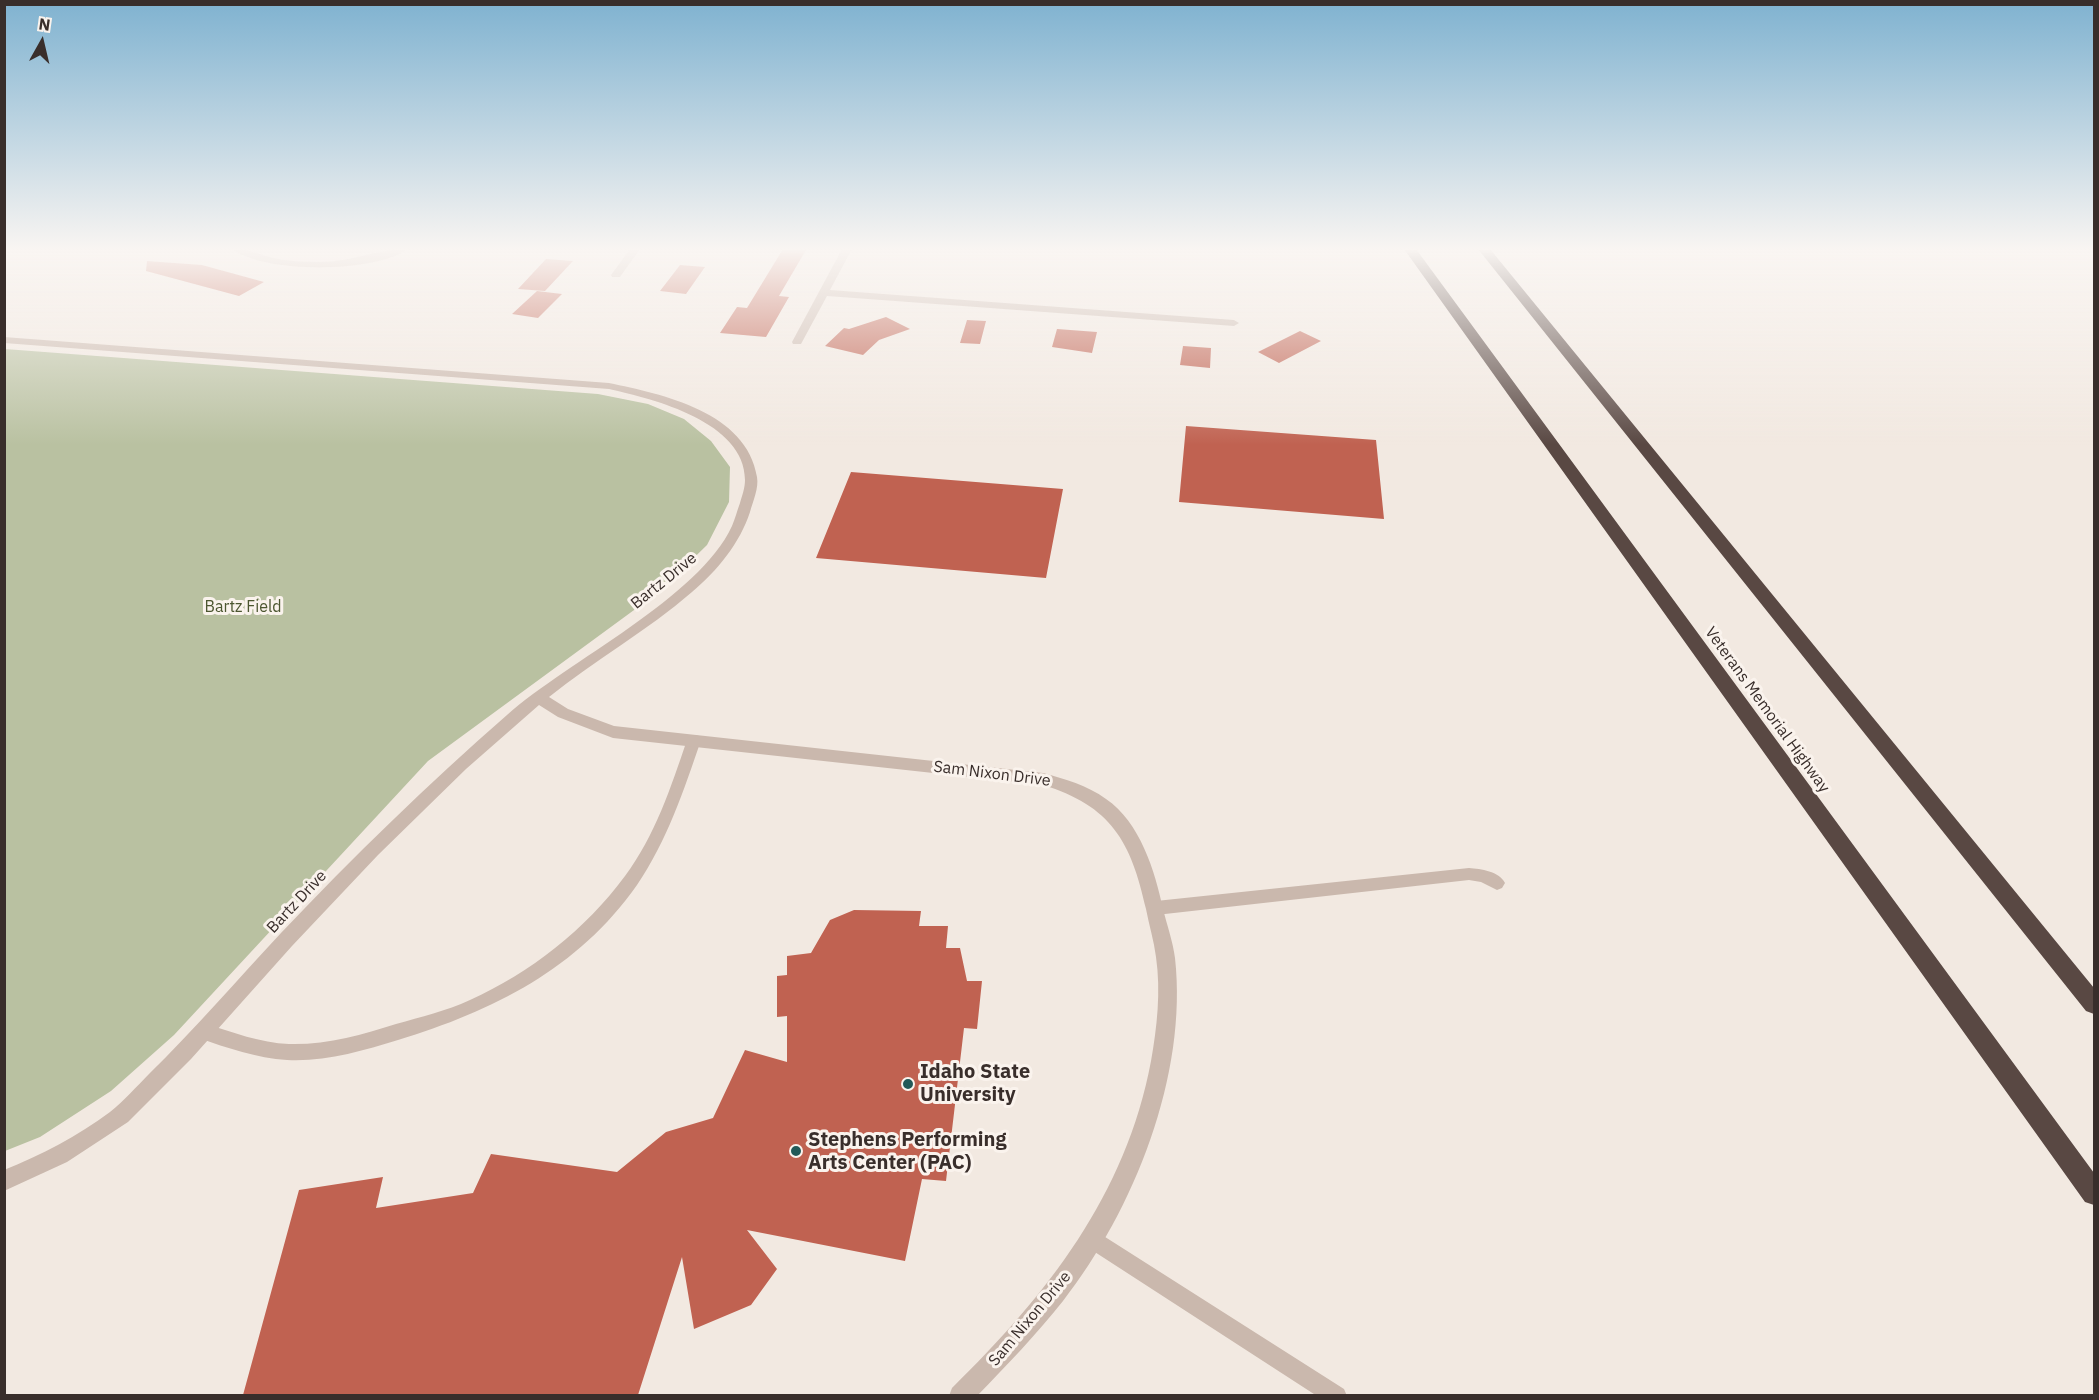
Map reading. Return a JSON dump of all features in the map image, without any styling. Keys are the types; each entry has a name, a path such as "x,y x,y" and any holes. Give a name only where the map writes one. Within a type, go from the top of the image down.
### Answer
{"highway":[{"name":"Veterans Memorial Highway","path":"1457,314 2094,1194"},
{"path":"1537,314 2094,1004"}],"street":[{"path":"797,342 812,314"},
{"path":"1116,314 1234,323"},
{"name":"Bartz Drive","path":"4,340 609,386 656,395 694,412 719,428 741,448 751,476 747,506 734,536 706,573 667,605 538,697 423,798 300,925 183,1056 113,1122 38,1167 4,1181"},
{"name":"Sam Nixon Drive","path":"538,697 563,713 613,732 1016,775 1073,787 1118,818 1134,842 1156,908 1167,965 1165,1034 1153,1106 1119,1191 1063,1284 988,1371 960,1395"}],"lane":[{"path":"205,1032 273,1051 313,1052 375,1038 449,1017 507,990 561,954 608,908 647,855 676,792 694,740"},
{"path":"1156,908 1469,874 1484,876 1497,883"},
{"path":"1092,1238 1337,1395"}],"green space":[{"name":"Bartz Field","path":"5,349 598,394 648,404 684,419 711,441 730,467 729,502 707,545 660,591 428,761 174,1035 111,1091 40,1137 5,1151"}],"building":[{"path":"514,314 542,314 538,318"},
{"path":"732,314 779,314 766,337 720,333"},
{"path":"886,317 910,329 879,340 863,355 825,346 844,328 849,329"},
{"path":"967,320 986,321 980,344 960,343"},
{"path":"1057,329 1097,332 1092,353 1052,347"},
{"path":"1300,331 1321,341 1279,363 1258,352"},
{"path":"1183,346 1211,348 1210,368 1180,365"},
{"path":"1186,426 1376,440 1384,519 1179,502"},
{"path":"851,472 1063,489 1046,578 816,558"},
{"name":"Stephens Performing Arts Center (PAC)","path":"854,910 921,911 919,926 948,926 946,948 960,948 967,981 982,981 977,1029 964,1028 946,1181 922,1179 905,1261 747,1230 777,1269 751,1305 694,1329 682,1257 638,1395 243,1395 299,1190 383,1177 376,1208 473,1193 491,1154 617,1172 666,1132 713,1118 745,1050 787,1062 787,1016 777,1017 777,976 787,975 787,956 811,953 830,920"}],"place":[{"name":"Idaho State University","path":"908,1084"},
{"name":"Stephens Performing Arts Center (PAC)","path":"796,1151"}]}
